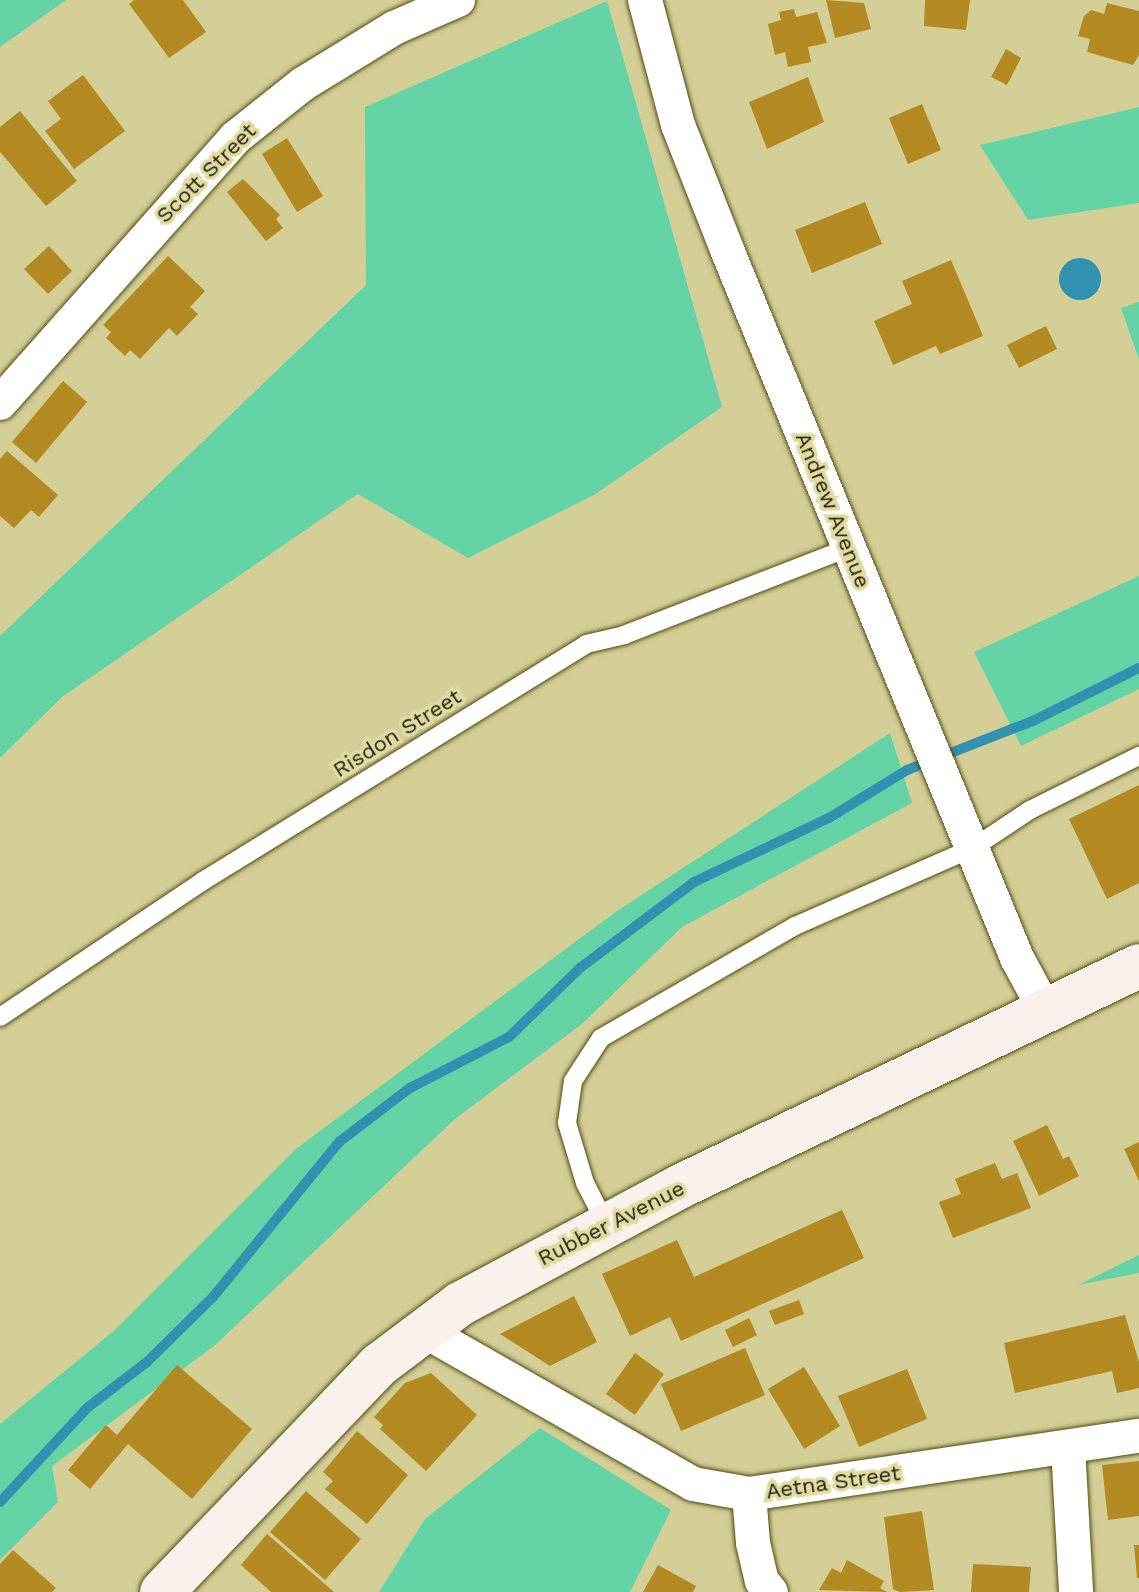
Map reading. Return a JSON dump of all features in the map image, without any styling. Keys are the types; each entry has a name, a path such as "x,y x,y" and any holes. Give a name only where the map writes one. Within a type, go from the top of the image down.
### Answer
{"street":[{"name":"Scott Street","path":"0,403 235,138 342,60 394,28 458,0"},
{"name":"Andrew Avenue","path":"645,0 678,125 1017,958 1045,1010"},
{"name":"Rubber Avenue","path":"162,1592 341,1403 423,1330 460,1304 606,1224 1139,966"},
{"name":"Aetna Street","path":"423,1330 693,1484 749,1494 1139,1436"},
{"path":"1068,1447 1076,1592"},
{"path":"749,1494 762,1581 771,1592"}],"lane":[{"name":"Risdon Street","path":"0,1017 203,881 586,644 624,635 848,548"},
{"path":"606,1224 585,1183 567,1123 573,1081 601,1038 795,926 973,848 1030,810 1139,756"}],"green space":[{"path":"0,0 66,0 0,47"},
{"path":"607,1 722,407 594,495 468,558 358,494 62,697 0,758 0,636 366,285 365,107"},
{"path":"1139,107 1139,203 1028,220 980,145"},
{"path":"1139,302 1139,359 1121,308"},
{"path":"1139,576 1139,689 1021,746 974,652"},
{"path":"890,733 912,803 682,927 582,1024 455,1119 214,1346 52,1466 58,1502 0,1560 0,1424 115,1330 297,1148 617,911"},
{"path":"1139,1255 1139,1273 1078,1285"},
{"path":"540,1428 671,1510 630,1592 379,1592 425,1519"}],"water":[{"path":"1080,258 1095,264 1101,279 1095,294 1080,300 1065,294 1059,279 1065,264"}],"building":[{"path":"134,0 183,0 206,32 169,58 129,4"},
{"path":"826,0 864,3 871,29 835,38"},
{"path":"925,0 970,0 966,30 924,26"},
{"path":"1107,3 1139,11 1139,55 1133,65 1087,52 1090,39 1078,36 1084,16 1091,10 1104,14"},
{"path":"794,9 796,17 817,12 827,43 808,47 811,62 788,67 785,52 775,55 768,24 781,20 779,12"},
{"path":"1006,49 1021,58 1007,85 991,77"},
{"path":"83,75 125,131 74,169 45,131 61,119 48,101"},
{"path":"808,77 824,122 767,149 749,102"},
{"path":"922,104 941,150 908,164 889,118"},
{"path":"20,111 77,181 46,206 0,152 0,127"},
{"path":"287,138 323,196 297,212 262,154"},
{"path":"243,179 280,215 276,219 283,228 266,241 227,192"},
{"path":"865,202 882,244 812,273 795,230"},
{"path":"49,246 72,271 48,294 24,269"},
{"path":"168,256 205,291 190,307 198,314 177,336 169,328 140,359 130,350 125,356 106,338 111,332 103,325"},
{"path":"951,260 983,336 940,354 936,346 893,365 874,321 912,304 902,281"},
{"path":"1046,326 1057,349 1019,368 1007,345"},
{"path":"63,381 87,402 36,463 12,442"},
{"path":"7,451 58,495 39,517 31,510 14,528 0,516 0,459"},
{"path":"1139,785 1139,883 1107,899 1069,819"},
{"path":"1047,1125 1063,1159 1069,1156 1079,1176 1039,1196 1013,1141"},
{"path":"1139,1142 1139,1181 1124,1149"},
{"path":"995,1163 1002,1179 1017,1173 1031,1208 953,1238 939,1202 961,1194 955,1179"},
{"path":"842,1210 864,1258 681,1341 670,1317 630,1336 602,1274 677,1240 694,1277"},
{"path":"574,1296 597,1342 550,1366 500,1334"},
{"path":"799,1300 804,1314 775,1325 769,1311"},
{"path":"1125,1315 1139,1362 1139,1388 1117,1393 1112,1371 1015,1393 1004,1343"},
{"path":"749,1318 757,1335 733,1347 725,1330"},
{"path":"745,1348 765,1395 681,1431 661,1384"},
{"path":"635,1353 664,1374 635,1415 606,1394"},
{"path":"177,1365 252,1429 192,1499 128,1444 90,1489 68,1470 106,1425 117,1435"},
{"path":"804,1367 840,1426 804,1449 768,1389"},
{"path":"907,1369 927,1419 859,1447 838,1396"},
{"path":"431,1373 477,1415 426,1471 380,1429 383,1425 374,1417 405,1383"},
{"path":"357,1431 408,1475 367,1524 325,1489 333,1481 323,1472"},
{"path":"1139,1461 1139,1516 1108,1520 1102,1465"},
{"path":"306,1491 361,1539 325,1580 270,1532"},
{"path":"922,1511 934,1590 900,1592 893,1589 884,1517"},
{"path":"267,1534 334,1592 271,1592 241,1565"},
{"path":"1134,1545 1139,1545 1139,1578 1137,1578"},
{"path":"13,1550 56,1588 52,1592 0,1592 0,1564"},
{"path":"847,1560 884,1581 880,1588 887,1592 819,1590 832,1568 841,1573"},
{"path":"973,1564 1031,1567 1029,1592 971,1592"},
{"path":"658,1565 696,1586 693,1592 643,1592"}],"waterway":[{"path":"0,1502 87,1408 147,1362 213,1297 339,1142 410,1088 509,1037 580,968 694,882 829,818 907,770 1035,720 1139,668"}]}
